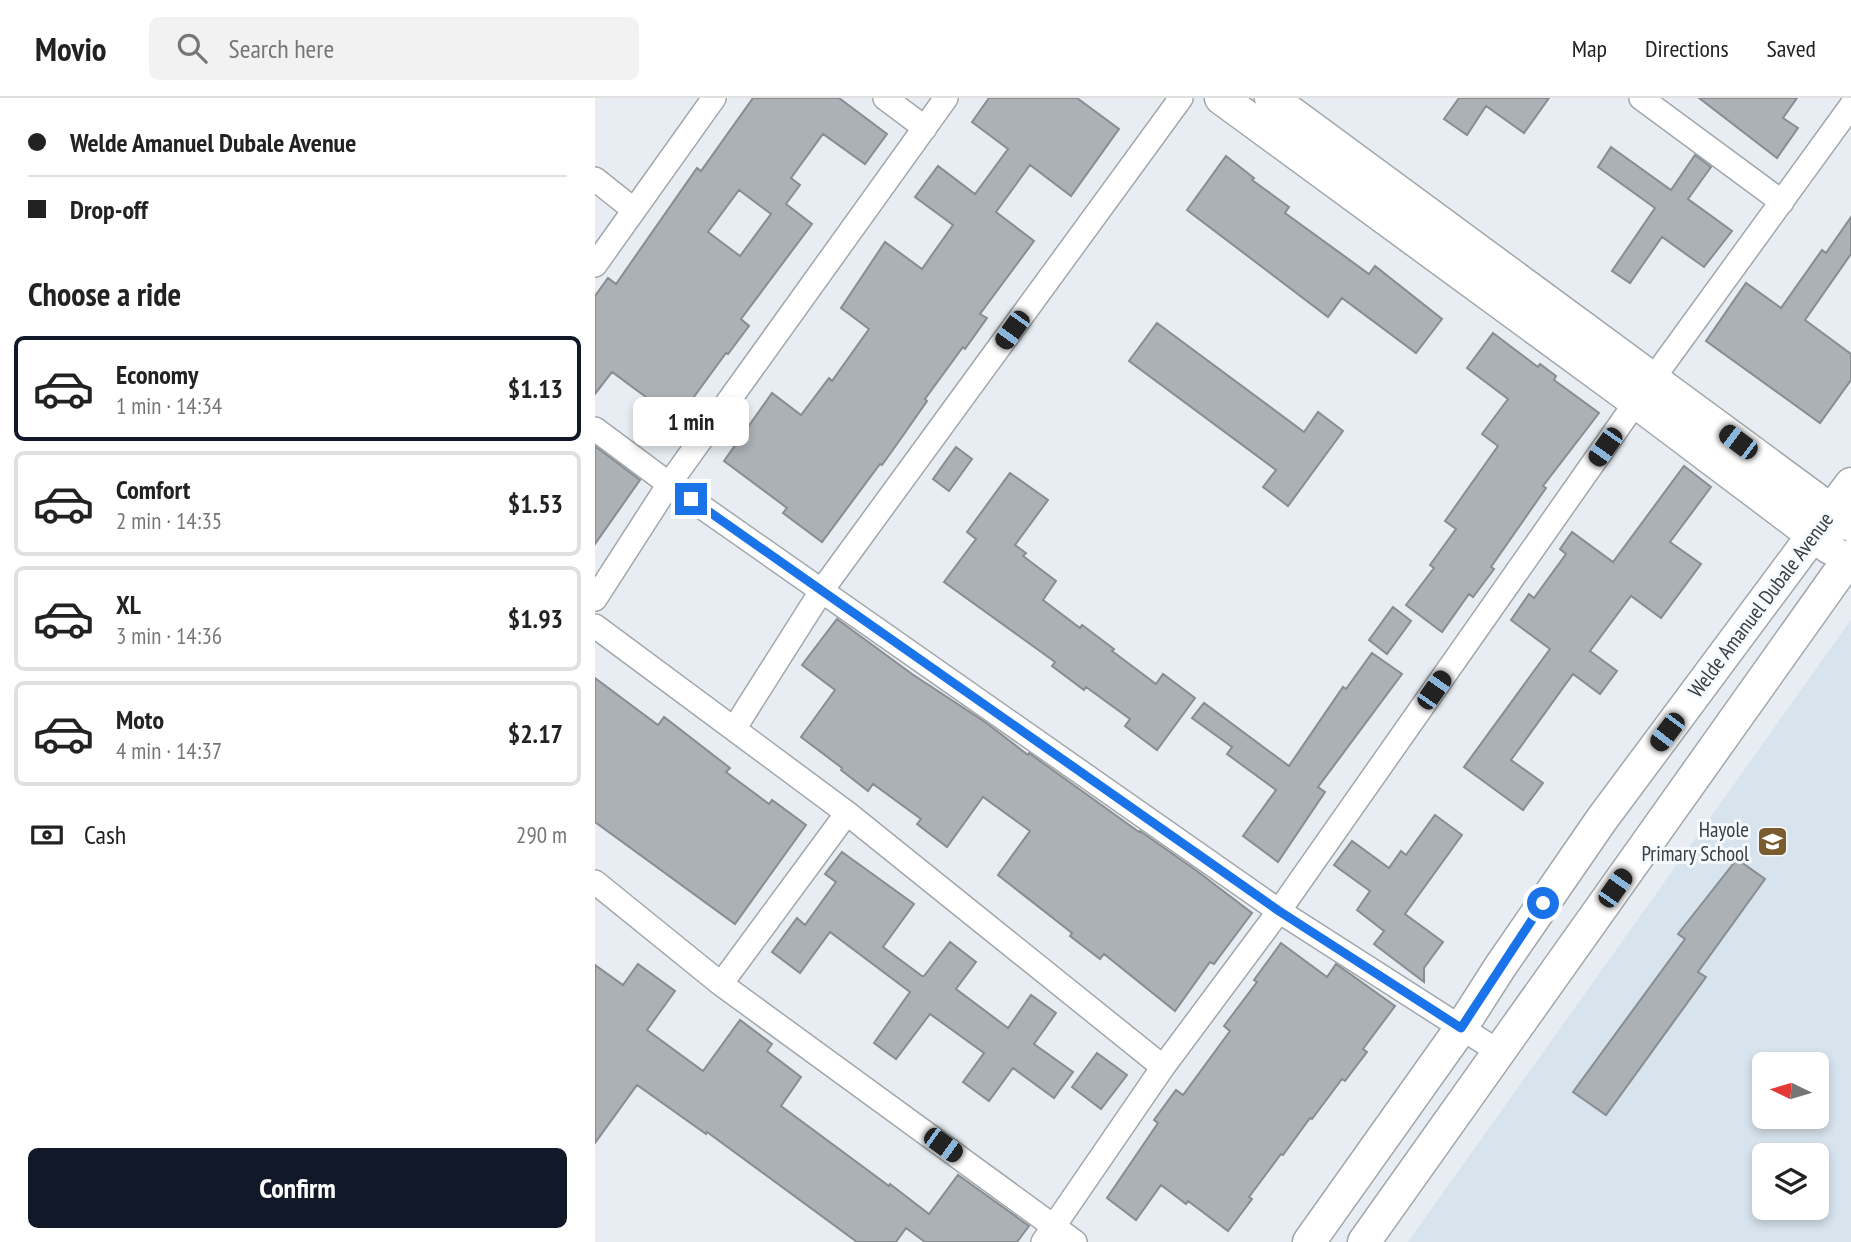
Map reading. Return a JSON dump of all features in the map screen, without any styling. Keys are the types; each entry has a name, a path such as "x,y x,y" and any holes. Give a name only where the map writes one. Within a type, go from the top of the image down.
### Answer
{"main road":[{"path":"1221,98 1645,391 1841,518"},
{"path":"1271,98 1645,391 1813,536 1850,560 1364,1242"},
{"name":"Welde Amanuel Dubale Avenue","path":"1309,1242 1461,1028 1602,819 1813,536 1841,518 1851,484"}],"street":[{"path":"595,265 714,98"},
{"path":"885,98 925,128"},
{"path":"595,599 669,484 946,98"},
{"path":"734,729 822,590 1181,98"},
{"path":"1641,98 1782,202"},
{"path":"1048,1234 1163,1067 1279,911 1645,391 1851,106"},
{"path":"595,179 634,210"},
{"path":"595,429 669,484 1279,911 1499,1052"},
{"path":"595,626 846,813 1163,1067"},
{"path":"721,984 846,813"},
{"path":"595,883 721,984 1048,1234 1075,1242"}],"shaded area":[{"name":"Hayole Primary School","path":"1851,620 1851,1242 1408,1242"}],"building":[{"path":"753,98 839,98 887,134 865,164 823,134 791,178 800,185 786,204 812,224 741,319 749,326 677,420 612,372 595,394 595,296 608,278 616,284 697,168 701,171","holes":["739,190 771,214 740,256 708,232"]},
{"path":"989,98 1077,98 1119,129 1071,196 1030,165 996,212 1034,241 980,314 987,318 925,399 927,401 882,465 880,464 822,542 783,513 787,508 724,461 772,393 801,415 829,378 832,381 869,329 841,308 885,242 922,269 953,225 915,197 938,166 975,194 1008,149 972,122"},
{"path":"1459,98 1549,98 1524,133 1486,106 1467,135 1444,119"},
{"path":"1699,98 1797,98 1783,118 1798,128 1777,158"},
{"path":"1611,147 1671,190 1695,155 1711,167 1688,199 1732,231 1704,267 1662,237 1630,283 1612,271 1655,208 1598,167"},
{"path":"1226,156 1254,178 1252,180 1289,207 1285,213 1369,274 1375,266 1442,319 1416,353 1342,298 1328,317 1187,210"},
{"path":"1851,217 1851,254 1805,320 1851,354 1851,380 1820,423 1706,341 1746,283 1781,308 1822,250 1826,253"},
{"path":"1157,323 1304,432 1318,412 1343,431 1288,506 1263,487 1276,470 1129,361"},
{"path":"1493,333 1538,367 1540,364 1556,376 1554,380 1599,413 1543,486 1546,488 1491,567 1494,569 1473,597 1469,594 1442,632 1406,605 1434,568 1430,565 1456,529 1445,521 1498,446 1482,434 1508,399 1467,368"},
{"path":"595,446 640,480 595,544"},
{"path":"956,447 972,459 949,491 933,479"},
{"path":"1684,466 1711,487 1670,542 1701,564 1661,618 1631,596 1590,651 1617,671 1600,694 1573,674 1511,760 1543,783 1523,810 1464,767 1550,649 1511,620 1529,594 1534,598 1566,554 1560,549 1572,532 1613,562"},
{"path":"1010,473 1048,500 1015,545 1026,553 1023,556 1056,581 1043,600 1080,628 1082,625 1156,684 1163,674 1195,698 1157,750 1125,726 1130,719 1086,687 1084,690 1052,666 1055,662 944,582 976,539 967,532"},
{"path":"1393,607 1411,621 1387,654 1369,640"},
{"path":"837,619 1197,871 1252,913 1214,964 1210,962 1175,1011 1104,954 1100,959 1070,936 1072,933 998,875 1030,831 983,797 947,847 917,824 921,819 873,784 868,791 801,737 835,690 802,665"},
{"path":"1372,653 1402,674 1318,787 1325,792 1278,862 1243,836 1276,790 1227,754 1232,747 1192,718 1204,703 1289,766 1343,687 1346,689"},
{"path":"595,678 658,725 664,717 730,768 726,772 769,804 772,800 806,825 735,924 595,822"},
{"path":"1435,815 1462,835 1405,914 1443,942 1424,968 1424,982 1374,944 1384,931 1357,910 1370,891 1334,865 1352,841 1389,868 1401,851 1406,855"},
{"path":"842,852 914,904 883,947 924,976 950,942 976,962 956,989 1008,1028 1031,995 1056,1013 1034,1044 1073,1072 1054,1098 1013,1068 989,1101 963,1082 984,1053 930,1014 896,1059 874,1043 910,992 830,932 800,973 772,952 797,918 805,925 836,882 825,874"},
{"path":"1737,859 1765,879 1698,972 1706,977 1606,1115 1573,1092 1685,939 1678,934"},
{"path":"1281,943 1327,977 1336,964 1395,1006 1363,1049 1367,1052 1345,1081 1342,1079 1312,1119 1310,1118 1283,1155 1281,1154 1228,1231 1161,1185 1136,1220 1107,1198 1158,1123 1154,1120 1176,1090 1183,1095 1230,1031 1224,1026 1257,982 1254,980"},
{"path":"638,964 675,991 647,1030 703,1071 740,1020 772,1044 767,1051 801,1077 781,1106 889,1186 890,1184 929,1214 958,1175 1029,1226 1017,1242 925,1242 906,1228 896,1242 857,1242 707,1132 706,1134 637,1085 595,1143 595,965 623,985"},
{"path":"1097,1053 1127,1075 1101,1109 1072,1087"}],"place":[{"name":"Hayole Primary School","path":"1772,842"}],"route":[{"path":"691,499 1279,911 1461,1028 1543,903"}]}
